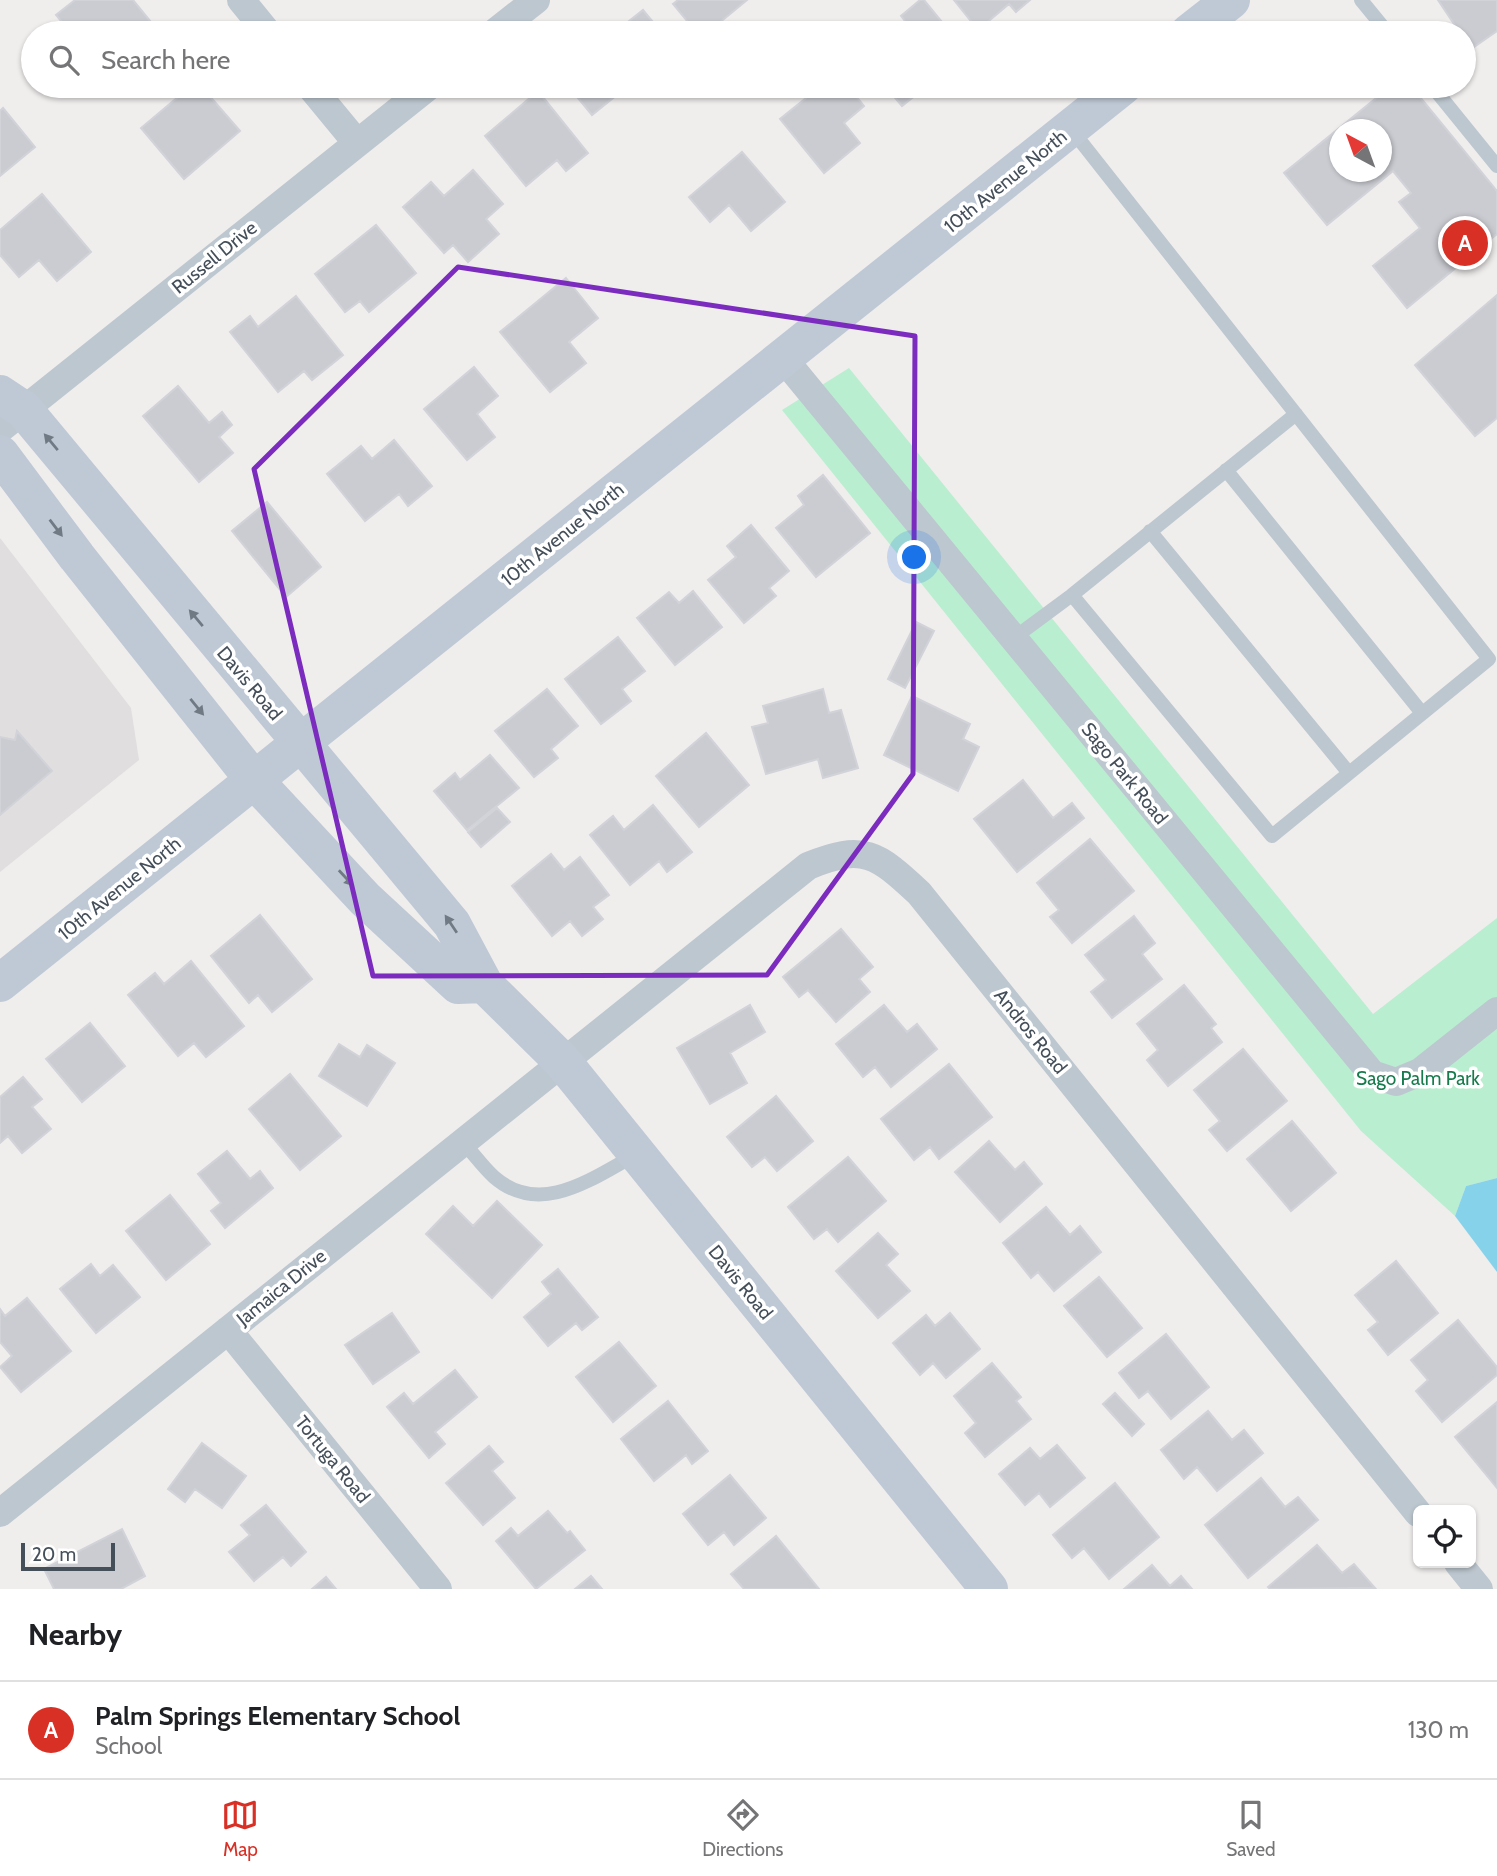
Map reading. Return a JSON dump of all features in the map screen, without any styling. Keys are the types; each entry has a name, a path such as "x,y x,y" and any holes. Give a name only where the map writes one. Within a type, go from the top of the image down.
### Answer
{"street":[{"path":"241,0 258,21"},
{"path":"509,21 536,0"},
{"path":"1204,21 1231,0"},
{"path":"320,98 357,143"},
{"name":"Russell Drive","path":"8,411 414,98"},
{"name":"10th Avenue North","path":"0,984 1108,98"},
{"name":"Sago Park Road","path":"783,358 1372,1074 1396,1082 1420,1072 1497,1011"},
{"name":"Davis Road","path":"8,411 300,743 452,924 484,984 562,1061 989,1589"},
{"path":"0,454 254,780 365,899 458,985 484,984"},
{"name":"Andros Road","path":"562,1061 808,866 835,854 861,853 890,866 919,893 1413,1507"},
{"name":"Jamaica Drive","path":"0,1513 562,1061"},
{"name":"Tortuga Road","path":"228,1329 438,1589"},
{"path":"1462,1568 1479,1589"}],"lane":[{"path":"1361,0 1378,21"},
{"path":"1442,98 1497,166"},
{"path":"1070,128 1489,659 1272,836 1072,595"},
{"path":"1014,638 1072,595 1296,414"},
{"path":"1226,470 1422,713"},
{"path":"1150,531 1349,773"},
{"path":"462,1141 495,1178 509,1187 529,1194 567,1192 637,1154"}],"highlighted area":[{"path":"458,267 915,336 913,774 767,975 373,976 254,469"}],"shaded area":[{"path":"0,538 131,708 139,760 0,872"}],"green space":[{"name":"Sago Palm Park","path":"849,368 1373,1014 1497,918 1497,1178 1466,1186 1455,1216 1361,1131 782,410"}],"water":[{"path":"1497,1178 1497,1272 1455,1216 1466,1186"}],"building":[{"path":"75,0 133,0 150,21 61,21 56,15"},
{"path":"678,0 747,0 722,21 687,21 673,4"},
{"path":"920,0 924,0 941,21 905,21 901,16"},
{"path":"954,0 1030,0 1016,12 1009,4 989,21 971,21"},
{"path":"1438,0 1497,0 1497,31 1476,46 1476,21 1452,21"},
{"path":"643,10 652,21 629,21"},
{"path":"177,98 211,98 240,131 184,179 141,128"},
{"path":"530,98 544,98 588,153 566,171 557,160 526,186 485,136"},
{"path":"578,98 613,98 592,115"},
{"path":"806,98 858,98 864,106 844,123 860,143 824,173 780,119"},
{"path":"895,98 912,98 902,106"},
{"path":"1376,98 1421,98 1497,191 1497,234 1407,308 1373,266 1420,228 1399,202 1411,193 1393,171 1392,119 1350,119"},
{"path":"3,108 35,147 0,176 0,111"},
{"path":"1329,136 1329,182 1380,182 1327,225 1284,173"},
{"path":"742,152 785,202 751,231 729,205 710,222 689,197"},
{"path":"473,170 503,204 486,219 499,234 468,262 453,245 444,253 403,207 431,182 444,196"},
{"path":"42,194 91,252 57,281 39,260 19,277 0,255 0,230"},
{"path":"376,225 416,273 369,312 360,301 345,312 315,274"},
{"path":"566,278 598,318 569,342 586,363 550,392 500,332"},
{"path":"1497,295 1497,418 1475,436 1415,365"},
{"path":"296,296 343,355 312,380 304,371 278,392 230,332 250,316 258,327"},
{"path":"474,367 498,396 477,414 495,437 467,460 424,409"},
{"path":"178,386 209,423 222,412 232,425 219,437 233,453 199,482 143,416"},
{"path":"394,440 432,486 408,506 399,494 365,521 327,474 361,446 372,459"},
{"path":"823,475 870,533 816,577 776,528 804,505 798,496"},
{"path":"267,502 321,567 286,597 232,531"},
{"path":"751,525 789,571 769,588 776,596 744,623 708,580 736,557 727,546"},
{"path":"693,591 722,627 675,665 637,618 669,592 679,603"},
{"path":"916,622 934,631 905,688 888,679"},
{"path":"618,637 645,671 622,689 631,701 601,724 565,679"},
{"path":"547,689 578,726 551,749 558,758 534,777 495,731"},
{"path":"823,689 829,713 841,710 858,768 823,778 818,759 766,774 752,727 768,723 763,706"},
{"path":"912,696 970,724 963,739 979,747 958,791 884,755"},
{"path":"17,731 52,771 0,815 0,737 15,740"},
{"path":"706,733 749,785 699,827 656,776"},
{"path":"490,755 519,788 467,830 434,791 455,773 460,780"},
{"path":"1023,780 1053,818 1072,803 1084,818 1017,872 974,819"},
{"path":"653,805 692,852 667,872 659,861 630,885 590,835 613,816 624,830"},
{"path":"497,808 510,822 481,847 468,832"},
{"path":"1090,839 1134,891 1072,943 1050,917 1059,910 1037,883"},
{"path":"551,854 564,870 580,857 609,895 593,907 603,919 582,936 570,921 552,936 512,886"},
{"path":"260,915 312,979 272,1012 258,995 249,1003 211,956"},
{"path":"1134,916 1155,943 1142,954 1162,979 1112,1018 1091,992 1106,980 1085,955"},
{"path":"841,929 873,967 859,979 870,992 836,1022 808,990 799,997 783,977"},
{"path":"191,961 244,1026 206,1057 194,1043 178,1056 128,995 155,973 164,984"},
{"path":"1184,985 1216,1024 1211,1028 1222,1042 1168,1086 1147,1060 1158,1050 1137,1024"},
{"path":"750,1005 765,1032 730,1053 747,1083 710,1104 677,1048"},
{"path":"884,1005 907,1032 917,1024 937,1049 891,1087 875,1067 863,1077 836,1044"},
{"path":"90,1023 125,1066 82,1102 46,1059"},
{"path":"339,1044 360,1057 367,1045 395,1063 367,1106 319,1076"},
{"path":"1243,1049 1287,1101 1227,1151 1209,1130 1220,1121 1194,1090"},
{"path":"949,1064 992,1117 939,1159 930,1147 914,1160 881,1119"},
{"path":"290,1074 341,1136 300,1170 249,1109"},
{"path":"23,1077 42,1099 32,1107 51,1129 22,1153 8,1136 0,1143 0,1097"},
{"path":"776,1096 813,1141 777,1171 765,1157 752,1167 727,1137"},
{"path":"1292,1121 1336,1173 1291,1211 1247,1159"},
{"path":"989,1141 1015,1170 1024,1162 1042,1184 1000,1222 955,1172"},
{"path":"227,1151 250,1179 260,1171 273,1188 225,1228 211,1211 221,1203 198,1174"},
{"path":"848,1157 886,1201 838,1242 827,1229 814,1239 788,1207"},
{"path":"170,1195 210,1244 166,1280 126,1231"},
{"path":"497,1201 542,1245 492,1298 426,1234 453,1206 473,1226"},
{"path":"1046,1207 1070,1235 1080,1226 1101,1252 1054,1291 1038,1272 1031,1278 1003,1243"},
{"path":"878,1233 898,1254 886,1265 910,1291 878,1318 836,1271"},
{"path":"1396,1261 1438,1313 1388,1355 1368,1330 1378,1322 1355,1295"},
{"path":"91,1264 100,1276 113,1265 140,1297 96,1333 60,1289"},
{"path":"558,1269 598,1317 582,1330 576,1323 548,1346 524,1317 551,1294 542,1282"},
{"path":"1099,1277 1142,1328 1107,1357 1064,1306"},
{"path":"27,1298 71,1351 21,1392 0,1367 12,1356 0,1342 0,1309 5,1316"},
{"path":"392,1313 419,1352 373,1384 345,1345"},
{"path":"950,1313 980,1349 946,1378 933,1363 920,1375 893,1343 926,1315 935,1326"},
{"path":"1458,1320 1497,1367 1497,1375 1442,1422 1416,1391 1428,1380 1411,1360"},
{"path":"1166,1334 1209,1387 1171,1419 1148,1391 1139,1398 1119,1373"},
{"path":"619,1342 656,1386 613,1422 576,1377"},
{"path":"992,1363 1021,1397 1016,1401 1031,1419 985,1457 965,1433 976,1423 954,1396"},
{"path":"455,1370 477,1397 435,1432 445,1444 429,1458 387,1407 404,1393 413,1404"},
{"path":"1115,1393 1144,1424 1132,1436 1103,1404"},
{"path":"668,1401 708,1451 692,1464 686,1455 654,1481 621,1439"},
{"path":"1497,1402 1497,1488 1455,1437"},
{"path":"1208,1411 1232,1440 1244,1430 1263,1453 1217,1491 1197,1467 1184,1479 1161,1450"},
{"path":"202,1443 246,1476 222,1508 195,1489 185,1502 168,1489"},
{"path":"1057,1445 1085,1478 1050,1507 1039,1493 1025,1505 999,1474 1030,1448 1040,1459"},
{"path":"489,1446 503,1462 492,1471 515,1498 483,1525 446,1483"},
{"path":"730,1475 766,1518 734,1545 724,1532 708,1545 683,1514"},
{"path":"1261,1478 1285,1507 1298,1497 1318,1520 1248,1578 1205,1525"},
{"path":"1115,1483 1159,1537 1109,1579 1084,1548 1072,1558 1053,1535"},
{"path":"266,1505 306,1552 291,1566 283,1557 254,1581 229,1552 250,1535 241,1525"},
{"path":"548,1511 567,1533 570,1531 585,1550 536,1589 496,1541 511,1528 518,1536"},
{"path":"122,1529 145,1576 121,1589 54,1589 44,1569"},
{"path":"776,1536 819,1589 744,1589 731,1574"},
{"path":"1317,1545 1342,1573 1354,1564 1375,1588 1268,1587"},
{"path":"1152,1565 1170,1586 1181,1576 1192,1589 1124,1589"},
{"path":"591,1576 602,1589 575,1589"},
{"path":"326,1577 336,1589 312,1589"}],"place":[{"name":"Palm Springs Elementary School","path":"1465,243"}]}
